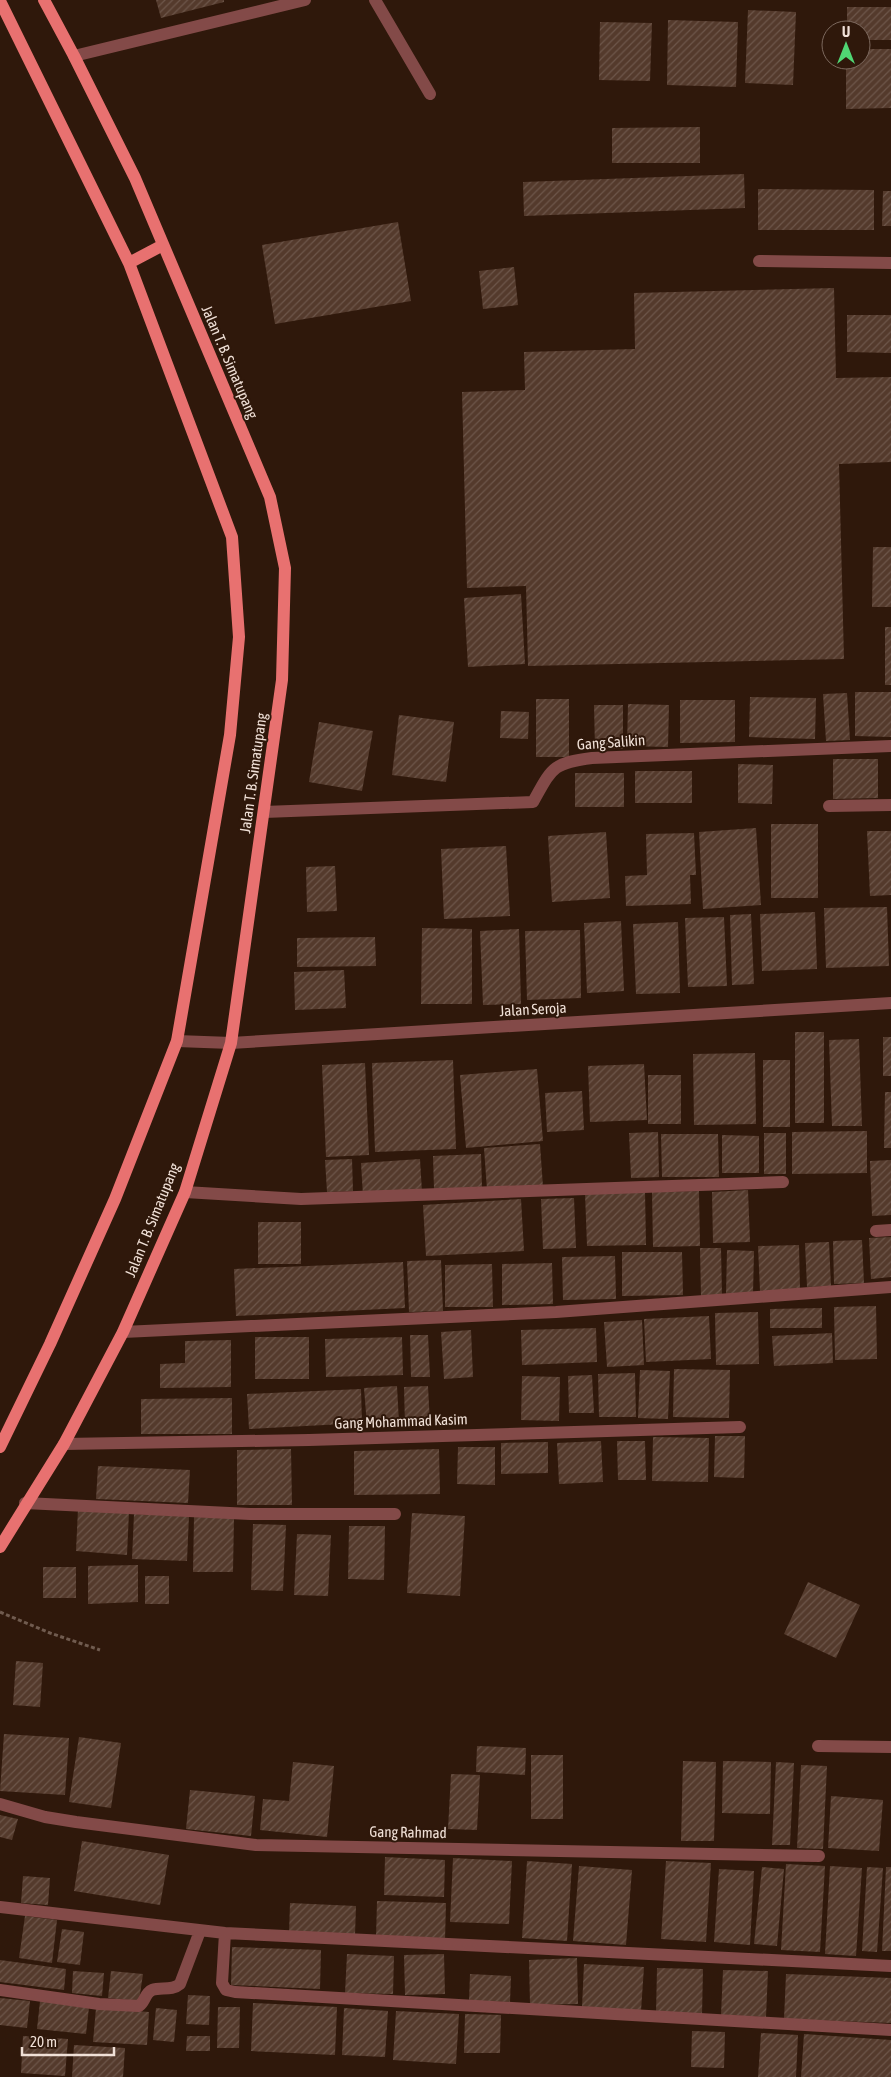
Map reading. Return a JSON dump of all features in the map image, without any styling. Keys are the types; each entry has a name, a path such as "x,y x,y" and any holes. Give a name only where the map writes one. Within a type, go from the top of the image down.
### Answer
{"main road":[{"name":"Jalan T. B. Simatupang","path":"0,1547 25,1503 64,1444 123,1332 185,1192 231,1043 282,680 285,568 270,497 135,178 44,0"},
{"name":"Jalan T. B. Simatupang","path":"0,1 129,263 232,536 239,636 230,735 177,1042 115,1198 50,1344 0,1447"},
{"path":"129,263 162,245"}],"street":[{"path":"74,56 306,0"},
{"path":"375,0 430,94"},
{"path":"759,261 891,263"},
{"name":"Gang Salikin","path":"264,812 533,802 546,779 558,764 592,758 891,746"},
{"path":"829,806 891,805"},
{"name":"Jalan Seroja","path":"177,1042 231,1043 891,1003"},
{"path":"185,1192 301,1199 783,1182"},
{"path":"876,1231 891,1230"},
{"path":"123,1332 556,1312 891,1288"},
{"name":"Gang Mohammad Kasim","path":"64,1444 318,1440 740,1426"},
{"path":"25,1503 250,1514 395,1514"},
{"path":"818,1746 891,1747"},
{"name":"Gang Rahmad","path":"0,1804 45,1817 256,1845 819,1856"},
{"path":"0,1907 224,1933 891,1966"},
{"path":"0,1990 99,2004 139,2006 144,2002 146,1995 152,1990 176,1988 180,1984 200,1931"},
{"path":"224,1933 222,1983 226,1990 235,1992 891,2030"}],"path":[{"path":"0,1612 50,1633 100,1650"}],"building":[{"path":"156,0 224,0 224,2 161,18"},
{"path":"847,7 891,7 891,40 871,40 871,20 847,20"},
{"path":"748,10 796,12 793,85 745,83"},
{"path":"668,20 738,22 736,87 667,85"},
{"path":"600,22 652,23 650,81 599,80"},
{"path":"871,49 891,49 891,108 846,109 846,70 871,70"},
{"path":"700,127 700,163 612,163 612,128"},
{"path":"744,174 745,208 524,216 523,182"},
{"path":"758,189 874,190 874,230 758,230"},
{"path":"883,191 891,191 891,226 882,226"},
{"path":"398,222 411,301 275,324 262,245"},
{"path":"514,267 518,305 483,309 479,271"},
{"path":"834,288 836,378 891,377 891,462 839,464 844,659 528,666 526,586 467,588 462,392 525,390 524,352 635,349 634,293"},
{"path":"847,315 891,315 891,353 847,352"},
{"path":"873,547 891,547 891,607 872,607"},
{"path":"521,594 525,664 468,667 464,598"},
{"path":"885,627 891,627 891,685 885,685"},
{"path":"855,692 891,692 891,737 855,736"},
{"path":"847,693 850,740 826,741 823,694"},
{"path":"750,697 816,698 815,739 749,737"},
{"path":"536,699 569,699 569,757 536,757"},
{"path":"680,700 735,700 735,742 680,743"},
{"path":"628,704 669,705 668,747 627,746"},
{"path":"594,705 623,705 623,749 595,749"},
{"path":"501,711 529,712 528,739 500,738"},
{"path":"399,715 454,722 446,782 392,775"},
{"path":"319,722 373,731 362,791 309,782"},
{"path":"833,759 878,759 878,798 833,799"},
{"path":"738,764 773,765 772,804 738,803"},
{"path":"635,771 692,771 692,803 635,803"},
{"path":"575,773 624,773 624,807 575,807"},
{"path":"771,824 818,824 818,898 771,898"},
{"path":"756,828 761,905 703,909 699,832"},
{"path":"867,831 891,831 891,895 870,896"},
{"path":"606,832 610,898 552,902 548,836"},
{"path":"694,833 696,875 690,875 691,904 626,906 625,876 647,875 646,834"},
{"path":"506,846 510,916 444,919 441,849"},
{"path":"335,866 337,911 307,912 306,867"},
{"path":"887,907 889,966 826,968 824,908"},
{"path":"815,912 817,969 762,971 760,914"},
{"path":"751,914 754,984 732,985 730,915"},
{"path":"724,917 727,986 688,987 685,918"},
{"path":"621,921 624,991 587,993 584,923"},
{"path":"678,922 680,993 636,994 633,924"},
{"path":"422,928 472,929 472,1004 421,1004"},
{"path":"519,929 521,1004 483,1005 480,931"},
{"path":"580,930 581,998 527,1000 525,931"},
{"path":"375,937 376,966 297,967 297,938"},
{"path":"344,970 346,1008 295,1010 294,972"},
{"path":"795,1032 824,1032 824,1123 795,1123"},
{"path":"883,1037 891,1037 891,1076 883,1076"},
{"path":"859,1039 862,1126 832,1126 829,1040"},
{"path":"755,1053 756,1124 694,1125 693,1054"},
{"path":"453,1060 456,1149 375,1152 372,1063"},
{"path":"763,1060 790,1060 790,1127 763,1127"},
{"path":"365,1063 369,1155 326,1157 322,1065"},
{"path":"644,1064 647,1120 590,1122 588,1066"},
{"path":"537,1069 543,1141 466,1148 460,1075"},
{"path":"648,1075 681,1075 681,1124 648,1124"},
{"path":"582,1091 584,1130 547,1132 545,1093"},
{"path":"885,1092 891,1092 891,1148 884,1148"},
{"path":"867,1131 867,1173 792,1174 792,1132"},
{"path":"658,1132 659,1177 631,1178 629,1133"},
{"path":"764,1133 786,1133 786,1174 764,1174"},
{"path":"661,1134 718,1134 719,1177 662,1177"},
{"path":"722,1135 759,1136 759,1173 722,1173"},
{"path":"540,1144 543,1187 487,1190 484,1148"},
{"path":"481,1154 482,1187 434,1189 433,1156"},
{"path":"352,1159 353,1191 327,1192 325,1160"},
{"path":"420,1159 422,1192 363,1196 361,1163"},
{"path":"891,1160 891,1215 872,1216 870,1161"},
{"path":"748,1190 750,1242 713,1243 712,1192"},
{"path":"645,1191 646,1245 587,1246 585,1193"},
{"path":"699,1191 700,1246 653,1247 652,1192"},
{"path":"574,1198 576,1248 543,1249 541,1199"},
{"path":"521,1199 524,1251 426,1256 423,1205"},
{"path":"258,1222 301,1222 301,1264 258,1264"},
{"path":"891,1237 891,1277 871,1279 869,1238"},
{"path":"862,1240 864,1283 834,1284 833,1241"},
{"path":"829,1242 831,1286 807,1287 805,1243"},
{"path":"799,1245 800,1289 760,1291 758,1246"},
{"path":"700,1248 721,1248 722,1296 701,1296"},
{"path":"727,1250 754,1251 753,1295 726,1294"},
{"path":"622,1252 682,1252 683,1295 622,1296"},
{"path":"615,1256 616,1299 563,1300 562,1257"},
{"path":"441,1260 443,1311 409,1312 407,1261"},
{"path":"403,1262 405,1308 236,1316 234,1269"},
{"path":"552,1263 553,1304 502,1305 502,1264"},
{"path":"492,1264 493,1307 445,1307 445,1265"},
{"path":"876,1306 877,1359 835,1360 834,1307"},
{"path":"822,1308 822,1328 770,1328 770,1309"},
{"path":"758,1312 759,1364 716,1365 715,1313"},
{"path":"709,1316 711,1359 646,1362 644,1319"},
{"path":"642,1320 644,1365 607,1367 604,1322"},
{"path":"596,1328 597,1362 522,1365 521,1330"},
{"path":"471,1330 473,1377 444,1379 441,1332"},
{"path":"832,1333 833,1363 774,1366 772,1336"},
{"path":"410,1335 428,1335 430,1377 411,1377"},
{"path":"255,1337 309,1337 309,1379 255,1379"},
{"path":"402,1337 403,1375 326,1377 325,1339"},
{"path":"231,1340 231,1387 160,1388 160,1364 185,1363 185,1341"},
{"path":"674,1369 730,1370 729,1418 673,1417"},
{"path":"640,1370 670,1371 668,1419 638,1418"},
{"path":"635,1373 636,1417 599,1417 598,1374"},
{"path":"592,1375 594,1413 569,1413 568,1376"},
{"path":"522,1376 560,1377 559,1421 521,1420"},
{"path":"397,1386 399,1423 367,1426 364,1388"},
{"path":"428,1386 430,1424 405,1426 404,1387"},
{"path":"361,1389 362,1423 249,1429 247,1394"},
{"path":"232,1398 232,1434 141,1434 141,1399"},
{"path":"715,1436 745,1436 744,1478 714,1477"},
{"path":"653,1437 709,1438 708,1482 652,1481"},
{"path":"601,1441 603,1482 559,1484 557,1443"},
{"path":"617,1441 645,1441 646,1480 618,1480"},
{"path":"548,1442 548,1473 501,1474 501,1443"},
{"path":"458,1447 495,1447 495,1485 457,1484"},
{"path":"291,1449 292,1505 237,1505 237,1450"},
{"path":"439,1449 440,1494 354,1495 354,1451"},
{"path":"98,1466 190,1470 188,1503 96,1499"},
{"path":"78,1509 129,1512 127,1555 76,1551"},
{"path":"412,1513 465,1516 460,1596 407,1593"},
{"path":"134,1514 189,1516 187,1561 132,1559"},
{"path":"194,1517 234,1518 233,1572 193,1572"},
{"path":"253,1524 286,1525 283,1591 251,1590"},
{"path":"349,1526 385,1526 384,1580 348,1579"},
{"path":"297,1534 331,1535 328,1596 294,1595"},
{"path":"138,1565 138,1602 88,1604 88,1566"},
{"path":"43,1567 76,1567 76,1598 43,1598"},
{"path":"145,1576 169,1576 169,1604 145,1604"},
{"path":"808,1582 860,1605 836,1658 784,1634"},
{"path":"16,1661 43,1663 40,1707 13,1705"},
{"path":"4,1734 69,1738 65,1795 0,1791"},
{"path":"79,1737 121,1743 111,1808 69,1802"},
{"path":"477,1746 526,1748 525,1775 476,1772"},
{"path":"531,1755 563,1755 563,1819 531,1819"},
{"path":"683,1761 716,1762 714,1841 681,1841"},
{"path":"723,1761 771,1762 770,1814 722,1813"},
{"path":"293,1762 334,1766 327,1837 260,1830 263,1799 289,1801"},
{"path":"776,1762 794,1763 790,1845 772,1845"},
{"path":"801,1765 827,1766 823,1849 797,1848"},
{"path":"451,1774 480,1775 477,1830 448,1829"},
{"path":"190,1790 255,1796 251,1836 186,1829"},
{"path":"831,1796 883,1800 879,1851 828,1848"},
{"path":"0,1815 18,1819 12,1840 0,1837"},
{"path":"82,1841 169,1855 160,1905 74,1891"},
{"path":"385,1857 445,1860 444,1897 384,1895"},
{"path":"453,1858 512,1861 509,1924 450,1922"},
{"path":"527,1861 572,1864 567,1941 522,1938"},
{"path":"666,1861 711,1863 706,1942 661,1939"},
{"path":"786,1864 825,1866 820,1952 781,1950"},
{"path":"579,1866 632,1870 626,1945 573,1941"},
{"path":"830,1866 862,1868 856,1956 825,1954"},
{"path":"762,1867 784,1869 777,1946 754,1944"},
{"path":"867,1867 883,1868 877,1952 862,1951"},
{"path":"886,1867 891,1867 891,1951 882,1951"},
{"path":"719,1869 754,1871 750,1945 714,1942"},
{"path":"23,1876 50,1878 48,1905 21,1903"},
{"path":"377,1901 446,1903 445,1940 376,1938"},
{"path":"290,1903 356,1906 355,1935 289,1933"},
{"path":"25,1916 57,1920 52,1963 19,1958"},
{"path":"62,1929 84,1932 80,1965 57,1962"},
{"path":"232,1947 321,1950 320,1989 231,1985"},
{"path":"347,1954 394,1956 393,1994 345,1993"},
{"path":"444,1954 445,1994 405,1995 404,1955"},
{"path":"577,1958 578,2004 530,2005 529,1960"},
{"path":"0,1960 66,1969 64,1990 0,1982"},
{"path":"584,1964 644,1967 641,2011 582,2007"},
{"path":"657,1968 703,1969 702,2015 656,2014"},
{"path":"723,1970 768,1971 766,2017 721,2015"},
{"path":"73,1971 104,1973 102,1996 72,1993"},
{"path":"111,1971 143,1974 139,2001 108,1998"},
{"path":"470,1974 511,1976 510,2002 469,2001"},
{"path":"786,1974 891,1978 891,2023 784,2019"},
{"path":"188,1995 210,1996 209,2025 186,2024"},
{"path":"0,1998 30,2001 27,2028 0,2025"},
{"path":"40,2001 89,2007 86,2034 37,2029"},
{"path":"253,2003 337,2007 335,2055 251,2051"},
{"path":"218,2007 240,2007 239,2048 217,2048"},
{"path":"96,2008 149,2012 147,2045 93,2042"},
{"path":"156,2008 177,2010 174,2042 153,2040"},
{"path":"344,2008 388,2011 385,2057 342,2055"},
{"path":"396,2011 459,2014 456,2064 393,2060"},
{"path":"465,2014 501,2015 500,2053 464,2053"},
{"path":"692,2031 725,2032 724,2068 691,2067"},
{"path":"761,2033 798,2035 796,2077 758,2077"},
{"path":"804,2034 891,2040 891,2077 801,2077"},
{"path":"23,2036 68,2039 65,2076 21,2073"},
{"path":"187,2036 210,2036 210,2051 186,2051"},
{"path":"74,2045 125,2048 123,2077 72,2077"}]}
